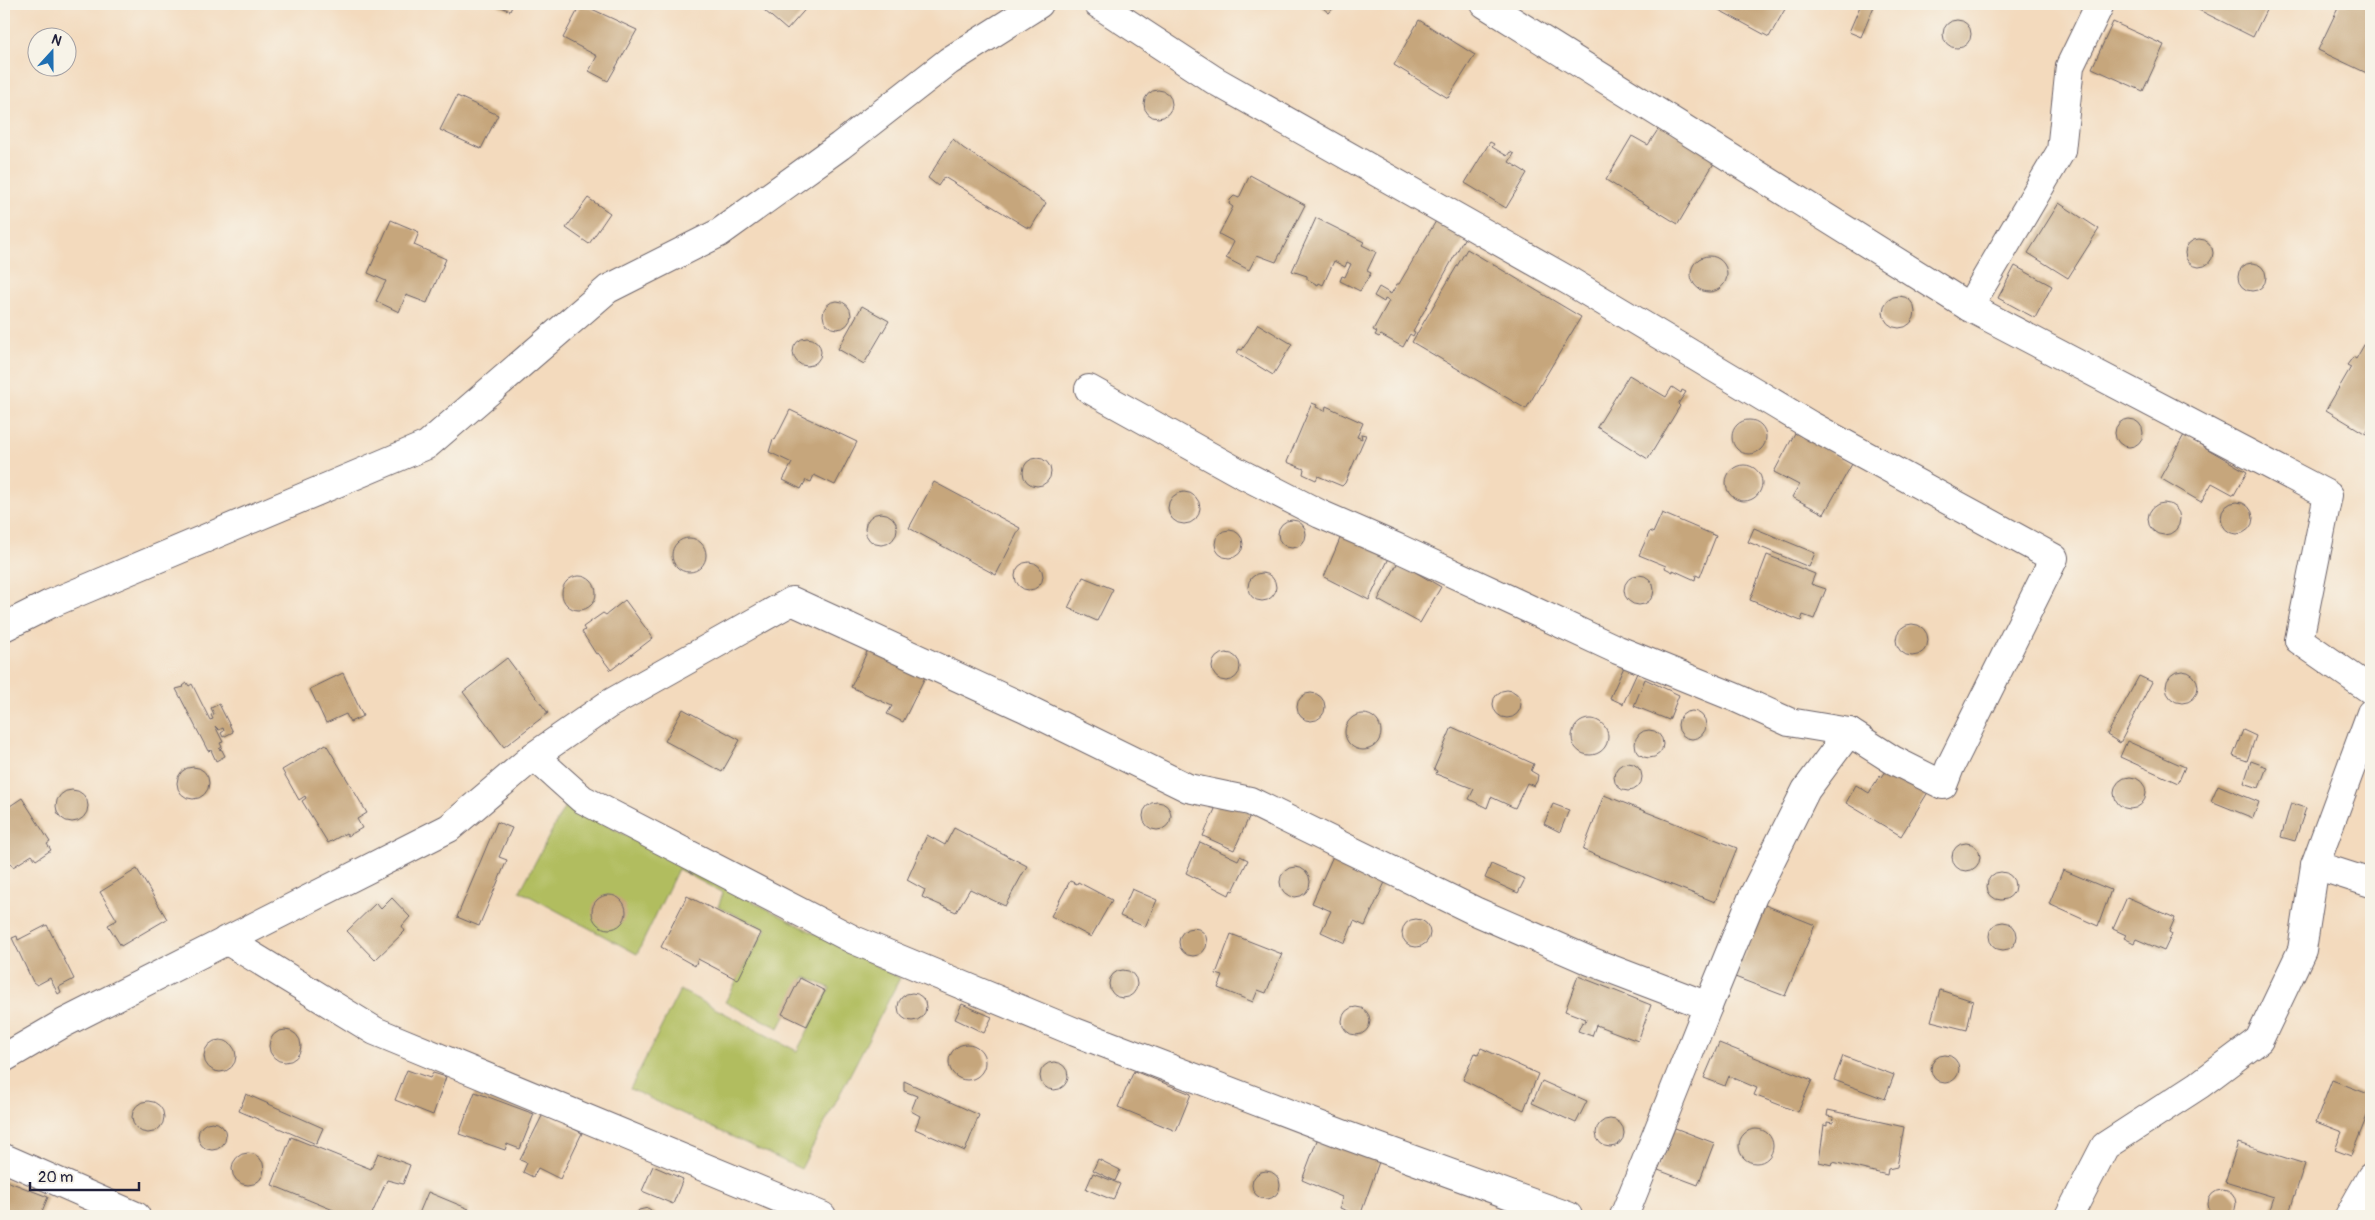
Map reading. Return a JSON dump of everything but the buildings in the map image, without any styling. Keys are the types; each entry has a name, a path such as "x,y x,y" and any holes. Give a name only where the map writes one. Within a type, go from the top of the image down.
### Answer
{"street":[{"path":"4,626 50,604 426,445 608,289 719,232 840,146 950,61 1039,4"},
{"path":"1089,389 1240,473 1320,514 1618,650 1734,697 1789,722 1849,732 1893,760 1943,785 1954,758 2054,558 1810,425 1571,282 1214,80 1098,4"},
{"path":"1485,4 1969,307 2328,495 2299,640 2371,690"},
{"path":"1969,307 2061,151 2070,66 2100,4"},
{"path":"4,1058 64,1023 449,828 534,756 609,704 792,601 1023,708 1188,788 1250,801 1475,911 1590,961 1708,1006"},
{"path":"2069,1216 2105,1146 2199,1085 2259,1040 2302,950 2315,865 2371,713"},
{"path":"1624,1216 1753,896 1806,790 1849,732"},
{"path":"534,756 582,799 854,940 1075,1032 1568,1216"},
{"path":"2315,865 2371,883"},
{"path":"226,940 375,1031 822,1216"},
{"path":"4,1158 136,1216"},
{"path":"2349,1216 2371,1177"}],"green space":[{"path":"566,804 900,978 801,1169 630,1089 680,990 797,1051 830,988 805,977 779,1028 725,1002 766,929 718,907 723,893 678,869 637,954 520,891"}]}
